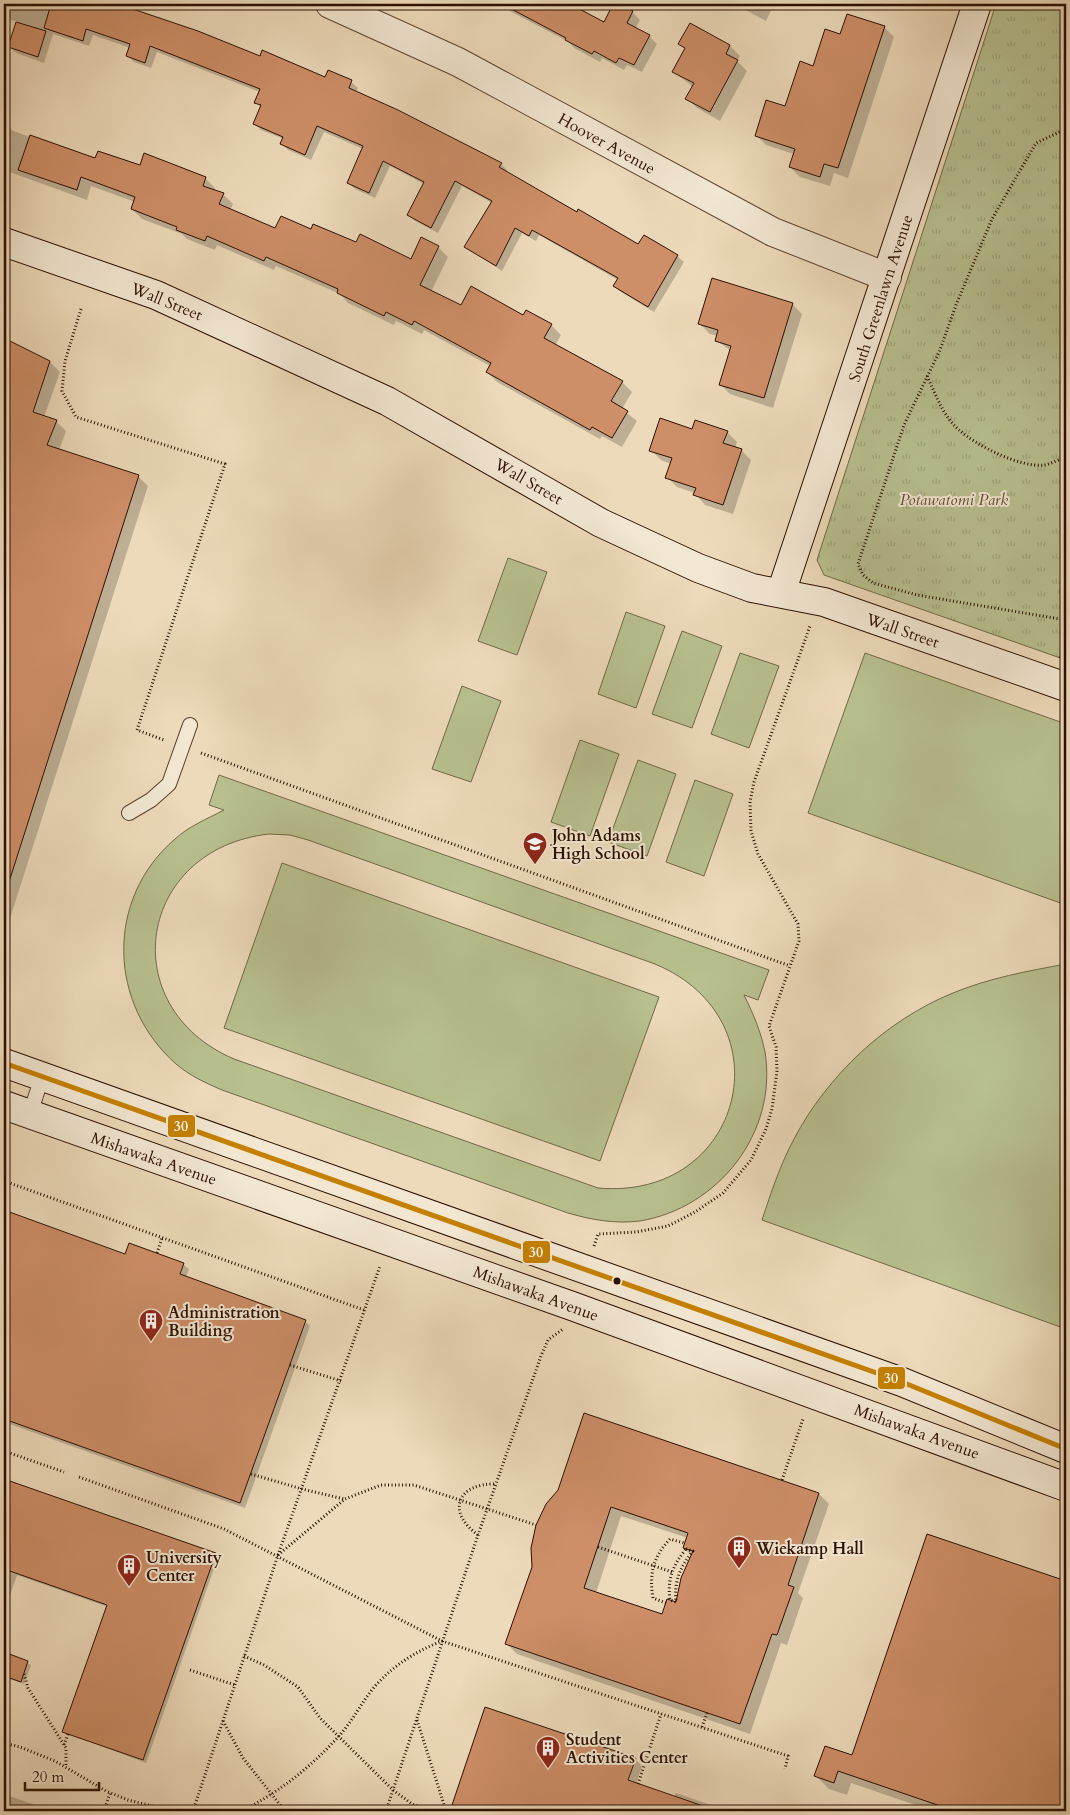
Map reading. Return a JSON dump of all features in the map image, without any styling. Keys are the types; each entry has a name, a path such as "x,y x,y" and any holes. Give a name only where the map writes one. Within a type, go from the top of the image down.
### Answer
{"street":[{"name":"Hoover Avenue","path":"330,4 482,74 682,185 773,232 887,277"},
{"name":"South Greenlawn Avenue","path":"781,593 977,4"},
{"name":"Wall Street","path":"4,242 156,295 387,401 601,523 698,568 752,588 819,601 1066,687"},
{"path":"4,1063 902,1382 1066,1449"},
{"name":"Mishawaka Avenue","path":"4,1105 563,1302 1066,1486"}],"lane":[{"path":"129,813 150,800 169,784 184,747 190,725"},
{"path":"30,1114 42,1077"}],"path":[{"path":"1066,129 1036,143 992,219 956,305 940,350 904,425 874,510 858,564 863,575 873,583 917,594 1066,620"},
{"path":"81,309 65,361 62,391 76,417 225,464 137,730 790,966"},
{"path":"927,376 942,409 958,429 984,447 1018,461 1044,465 1066,457"},
{"path":"592,1251 598,1234 636,1232 668,1226 695,1212 723,1193 751,1160 766,1129 772,1109 777,1071 776,1047 769,1026 799,941 798,924 758,854 751,830 750,802 754,782 819,601"},
{"path":"4,1181 364,1310"},
{"path":"157,1253 162,1238"},
{"path":"192,1811 278,1555 380,1266"},
{"path":"386,1811 442,1640 541,1356 548,1340 562,1332 566,1324"},
{"path":"290,1365 340,1381"},
{"path":"782,1480 804,1418"},
{"path":"4,1451 64,1472"},
{"path":"251,1474 345,1499"},
{"path":"80,1477 224,1529 442,1640 788,1756 785,1769"},
{"path":"478,1536 468,1527 461,1516 460,1499 464,1493 474,1486 496,1484"},
{"path":"278,1555 345,1499 380,1485 414,1485 536,1525"},
{"path":"666,1603 653,1598 651,1578 653,1565 659,1552 670,1539 684,1543"},
{"path":"598,1547 672,1572"},
{"path":"686,1549 693,1551 682,1565 676,1586 676,1602 670,1600 669,1586 672,1572 676,1561 686,1549"},
{"path":"242,1811 274,1795 314,1763 340,1736 377,1685 413,1653 442,1640"},
{"path":"244,1656 264,1665 298,1688 320,1718 393,1790 412,1804 432,1811"},
{"path":"190,1670 235,1686"},
{"path":"24,1674 28,1688 67,1752 66,1767"},
{"path":"702,1727 707,1713"},
{"path":"638,1784 662,1714"},
{"path":"416,1719 446,1811"},
{"path":"223,1720 243,1758 285,1811"},
{"path":"64,1746 68,1734"},
{"path":"4,1743 20,1747 66,1767 110,1793 128,1800 173,1811"},
{"path":"104,1811 110,1793"}],"green space":[{"name":"Potawatomi Park","path":"996,4 1066,4 1066,660 824,575 817,560"},
{"path":"508,558 547,572 517,655 478,641"},
{"path":"626,612 665,626 636,708 598,694"},
{"path":"682,631 722,646 692,728 652,714"},
{"path":"740,653 779,666 749,748 711,734"},
{"path":"865,653 1066,724 1066,905 808,813"},
{"path":"462,686 501,701 471,782 432,769"},
{"path":"580,740 619,754 590,836 551,822"},
{"path":"638,760 676,774 647,856 608,842"},
{"path":"219,775 769,970 758,1000 744,995 751,1009 765,1052 767,1082 762,1111 752,1138 737,1162 717,1183 694,1200 668,1213 640,1221 613,1222 568,1213 222,1090 187,1072 176,1064 154,1040 137,1012 127,982 124,952 127,921 136,891 152,863 180,834 224,810 209,805","holes":["269,834 290,835 655,964 697,990 723,1024 734,1063 731,1102 715,1138 687,1166 648,1184 598,1188 234,1059 195,1035 170,1004 157,969 157,933 168,898 191,868 225,846"]},
{"path":"695,780 733,794 704,876 666,862"},
{"path":"282,863 659,997 600,1161 224,1028"},
{"path":"1066,964 1066,1329 762,1220 784,1159 808,1116 823,1093 841,1072 882,1034 928,1004 953,993 980,983"}],"building":[{"path":"51,4 118,4 198,31 260,56 262,50 325,77 328,70 352,80 349,88 398,110 502,163 499,167 577,212 578,209 638,244 644,235 678,255 648,307 613,286 618,278 532,230 529,236 515,228 496,266 464,247 492,201 455,181 431,228 407,215 424,182 383,161 369,193 347,183 363,146 317,126 305,155 280,144 283,137 253,124 261,105 254,103 260,89 150,46 145,63 126,56 130,44 86,29 83,41 44,28"},
{"path":"502,4 570,4 604,22 613,4 619,4 633,11 627,23 650,35 634,65 619,58 616,63 594,51 592,54"},
{"path":"847,14 885,26 838,168 824,164 820,177 789,167 795,149 755,136 766,100 785,106 800,61 813,66 825,29 840,34"},
{"path":"16,22 46,31 38,57 8,47"},
{"path":"690,23 730,45 726,54 738,60 710,112 685,99 694,83 672,72 685,48 678,44"},
{"path":"30,135 95,158 98,151 140,165 144,153 206,177 203,186 224,193 219,204 275,228 281,216 311,229 313,224 356,242 360,234 411,259 421,237 439,246 420,285 461,305 471,286 523,315 526,310 552,324 544,338 623,381 611,401 628,411 612,438 592,427 590,430 486,372 491,363 414,321 412,325 386,312 384,316 337,293 338,289 266,257 264,261 207,236 205,241 176,230 177,227 131,209 135,197 81,177 77,190 18,170"},
{"path":"712,278 793,303 764,398 719,385 731,346 715,341 718,330 698,324"},
{"path":"4,338 50,361 33,412 57,420 47,445 139,475 8,885 4,884"},
{"path":"660,418 692,429 695,420 728,431 723,443 742,449 723,505 693,495 696,488 665,478 672,458 649,451"},
{"name":"Administration Building","path":"4,1210 125,1254 129,1243 184,1263 180,1274 306,1320 240,1503 4,1419"},
{"name":"Wiekamp Hall","path":"584,1413 819,1493 788,1585 794,1587 777,1635 772,1634 740,1724 505,1644 532,1567 531,1548 536,1525 546,1504 558,1490","holes":["611,1507 688,1533 683,1548 693,1551 681,1578 676,1602 667,1599 662,1614 584,1588"]},
{"name":"University Center","path":"4,1479 216,1553 143,1760 62,1732 107,1605 4,1569"},
{"path":"927,1534 1066,1581 1066,1811 955,1811 838,1771 834,1783 814,1776 825,1746 852,1755"},
{"path":"4,1652 28,1661 21,1682 4,1676"},
{"name":"Student Activities Center","path":"485,1707 636,1758 628,1780 709,1808 708,1811 450,1811"}],"transit line":[{"name":"30","path":"4,1063 902,1382 1066,1449"}],"place":[{"name":"John Adams High School","path":"535,865"},
{"name":"Administration Building","path":"151,1342"},
{"name":"Wiekamp Hall","path":"739,1569"},
{"name":"University Center","path":"129,1587"},
{"name":"Student Activities Center","path":"548,1769"}]}
